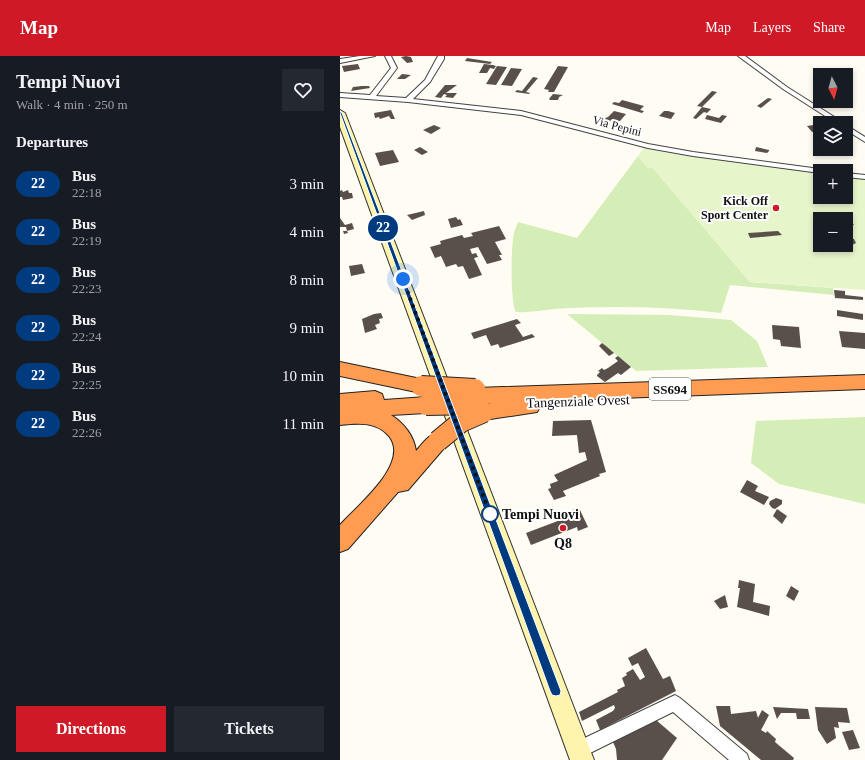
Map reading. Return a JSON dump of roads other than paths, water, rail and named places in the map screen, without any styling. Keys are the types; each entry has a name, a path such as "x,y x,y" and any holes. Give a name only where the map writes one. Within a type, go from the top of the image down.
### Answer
{"highway":[{"path":"340,369 386,380 423,396"},
{"path":"778,386 812,380 865,376"},
{"name":"Tangenziale Ovest","path":"340,402 423,396 478,400 592,392 865,382"},
{"name":"Tangenziale Ovest","path":"478,400 506,408 604,405 618,400 859,394"},
{"name":"Tangenziale Ovest","path":"340,412 423,396"},
{"path":"340,550 438,440 461,422 478,400"},
{"path":"340,417 362,415 380,419 391,425 398,433 404,442 405,451 404,462 398,476 340,541"}],"street":[{"path":"340,61 372,56"},
{"path":"372,97 394,68 388,56"},
{"path":"408,100 428,81 441,59 441,56"},
{"path":"741,56 785,88 830,116"},
{"name":"Via Pepini","path":"340,95 408,100 521,113 648,146 693,154 813,170"},
{"path":"340,113 580,755 675,703 741,760"},
{"path":"853,132 865,140"},
{"path":"853,176 865,177"}],"place":[{"name":"Kick Off Sport Center","path":"776,208"},
{"name":"Tempi Nuovi","path":"490,514"},
{"name":"Q8","path":"563,528"}]}
